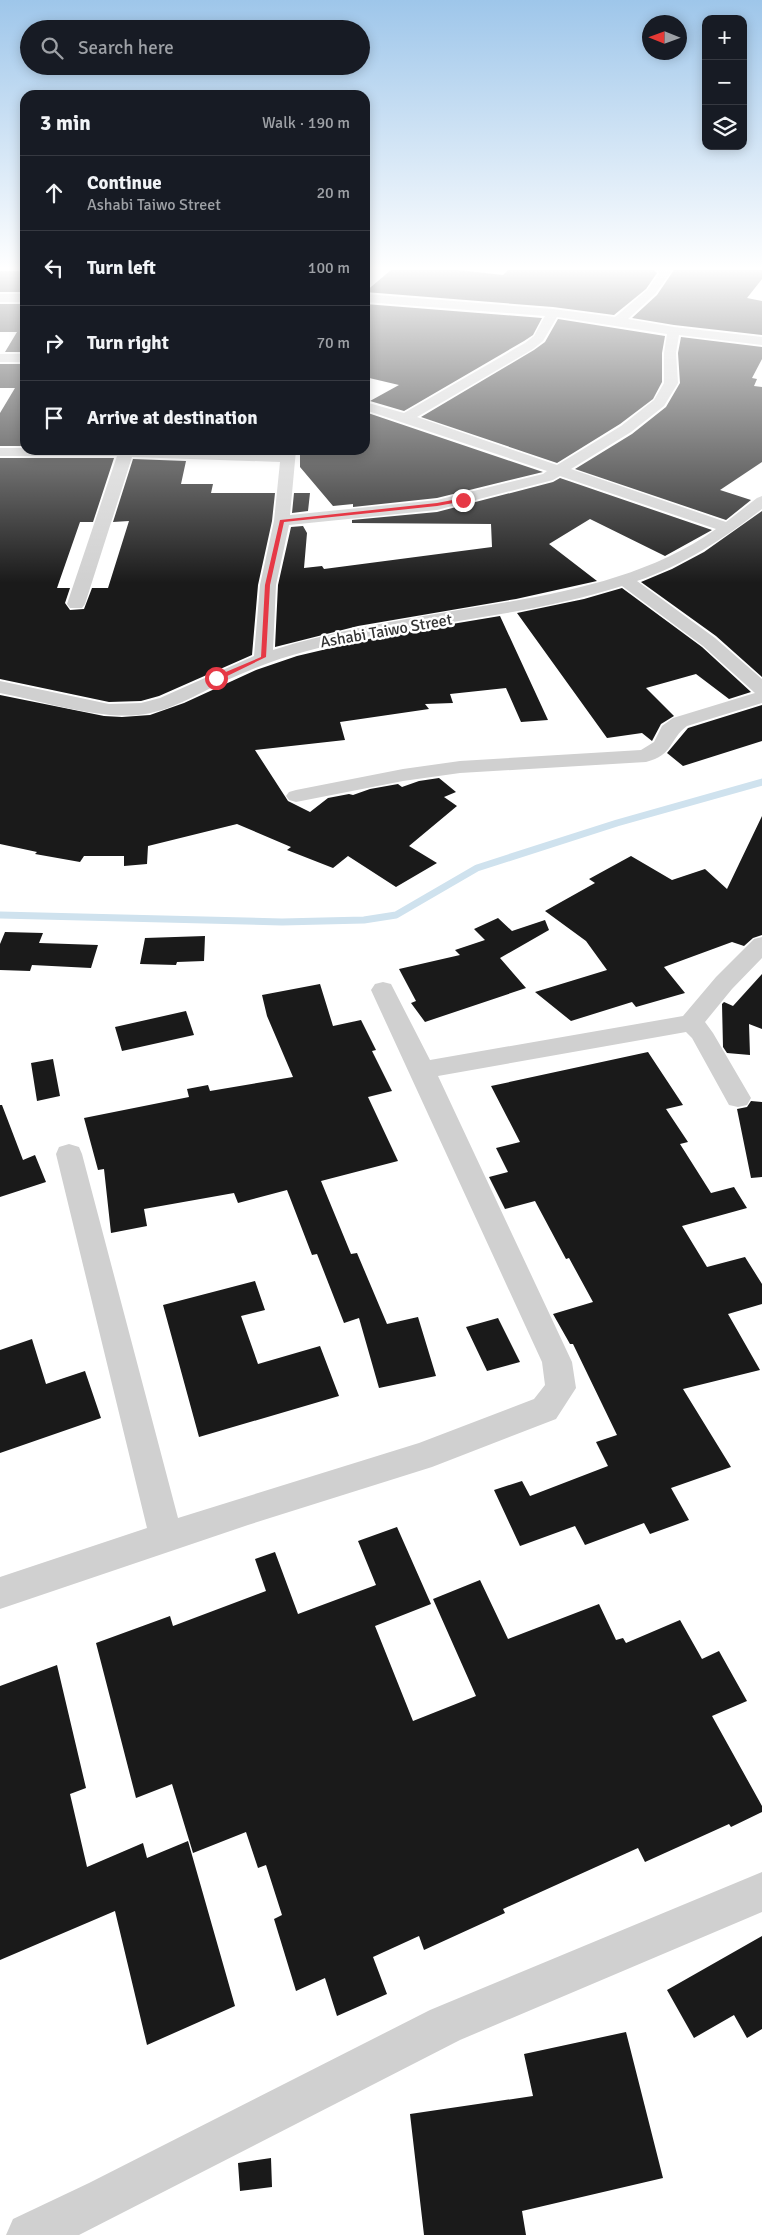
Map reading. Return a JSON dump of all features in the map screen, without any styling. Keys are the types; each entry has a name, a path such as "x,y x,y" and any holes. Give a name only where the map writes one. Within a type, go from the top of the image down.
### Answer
{"street":[{"path":"406,418 481,374"},
{"path":"282,521 446,503 534,482 558,470 626,428 659,403 671,383 671,374"},
{"path":"370,407 406,418 728,528"},
{"path":"0,452 20,452"},
{"path":"76,604 125,455"},
{"path":"263,657 268,585 282,521 289,455"},
{"name":"Ashabi Taiwo Street","path":"0,687 109,710 127,711 176,700 216,678 263,657 332,638 563,597 624,580 688,553 728,528 762,501"},
{"path":"624,580 709,642 762,689"},
{"path":"296,796 403,774 460,767 646,756 663,745 669,730 680,722 762,697"},
{"path":"422,1070 691,1023 724,983 762,944"},
{"path":"0,1593 166,1537 422,1456 545,1409 561,1388 557,1362 383,990"},
{"path":"691,1023 700,1033 738,1098"},
{"path":"69,1154 166,1537"},
{"path":"29,2235 105,2199 445,2025 762,1892"}],"building":[{"path":"0,374 20,374 20,446 0,446 0,413 15,388 0,388"},
{"path":"370,374 467,374 404,411 370,401 399,385 370,378"},
{"path":"493,374 662,374 662,382 653,399 620,424 557,463 421,417"},
{"path":"679,374 754,374 752,378 757,379 754,386 762,387 762,462 720,490 751,500 726,520 575,469 632,434 666,407 680,383"},
{"path":"370,414 543,472 437,498 353,507 353,504 333,506 300,467 300,455 370,455"},
{"path":"0,458 114,458 93,522 80,522 57,588 70,588 65,603 70,610 84,609 92,588 108,588 129,521 113,522 133,459 186,461 181,484 213,484 211,493 275,493 272,521 258,585 252,655 159,696 141,701 109,702 0,679"},
{"path":"560,478 712,530 665,556 590,519 549,544 597,581 516,599 358,626 275,647 278,585 291,527 303,526 307,533 304,568 322,566 324,569 492,547 491,524 352,523 352,520 437,512 553,482"},
{"path":"294,493 310,493 308,511 292,513"},
{"path":"762,511 762,677 716,636 641,582 672,569 704,552"},
{"path":"622,588 702,647 751,692 729,699 696,674 646,688 674,716 661,724 652,741 642,733 607,738 517,613 584,599"},
{"path":"500,616 548,720 521,722 506,688 450,694 453,703 425,704 429,709 340,722 345,740 255,750 288,801 310,812 328,798 353,795 370,789 398,784 402,787 419,781 439,778 456,792 444,797 457,806 409,846 437,863 396,887 348,856 333,868 287,850 291,847 237,824 148,846 147,864 124,866 124,856 84,856 80,862 35,854 37,852 0,844 0,695 104,716 150,715 184,703 256,670 297,656 386,635"},
{"path":"762,705 762,741 683,766 667,753 688,728"},
{"path":"762,816 762,935 753,938 744,946 732,942 664,967 685,993 636,1007 632,1002 571,1021 535,992 607,970 586,941 545,911 595,883 589,879 631,856 672,880 705,869 727,889"},
{"path":"498,918 512,931 545,920 549,930 500,958 526,988 425,1022 411,1003 416,1001 399,969 460,955 455,950 485,940 474,929"},
{"path":"5,932 43,933 39,943 98,945 91,968 32,965 30,971 0,970 0,944"},
{"path":"205,936 204,961 177,962 176,965 140,964 145,938"},
{"path":"762,974 762,1029 749,1024 750,1055 727,1053 723,1047 722,1004 724,1002 733,1006"},
{"path":"320,984 333,1026 361,1020 376,1050 372,1051 392,1091 368,1097 398,1161 321,1181 351,1254 357,1253 387,1324 418,1317 436,1376 379,1388 359,1318 344,1323 317,1254 312,1255 287,1190 238,1203 234,1193 144,1209 147,1226 111,1233 104,1169 98,1170 84,1118 189,1097 187,1089 208,1085 210,1091 293,1077 267,1016 262,995"},
{"path":"186,1011 194,1035 122,1051 115,1027"},
{"path":"648,1052 683,1105 666,1109 688,1142 680,1144 711,1193 734,1187 747,1208 682,1226 707,1267 745,1257 762,1284 762,1304 728,1314 760,1370 683,1389 731,1467 671,1488 689,1520 650,1534 644,1523 585,1545 575,1526 520,1546 494,1490 522,1481 530,1496 608,1466 596,1442 617,1435 573,1344 570,1344 553,1314 593,1302 569,1258 566,1259 535,1201 505,1209 489,1177 508,1172 496,1148 520,1142 491,1086"},
{"path":"53,1059 60,1096 37,1101 31,1063"},
{"path":"751,1101 762,1102 762,1177 751,1178 737,1109 747,1107"},
{"path":"0,1105 2,1105 23,1160 35,1155 46,1182 0,1197"},
{"path":"255,1281 265,1310 241,1316 258,1364 320,1346 339,1396 199,1437 163,1305"},
{"path":"498,1318 520,1362 487,1371 466,1327"},
{"path":"32,1339 46,1384 85,1371 101,1418 0,1453 0,1350"},
{"path":"397,1527 431,1604 375,1626 413,1721 476,1696 433,1599 480,1580 508,1639 599,1604 616,1640 623,1638 626,1643 680,1620 702,1659 719,1651 747,1701 712,1716 762,1806 762,1812 731,1827 729,1824 645,1862 638,1848 503,1909 505,1913 424,1950 419,1936 373,1957 387,1994 337,2016 325,1978 296,1991 274,1919 282,1915 266,1865 258,1868 246,1832 193,1853 172,1784 136,1798 96,1643 170,1616 173,1626 266,1591 255,1559 275,1552 298,1614 376,1585 358,1541"},
{"path":"57,1665 86,1788 70,1794 87,1867 143,1843 147,1858 188,1841 235,2006 147,2045 115,1911 0,1960 0,1686"},
{"path":"762,1936 762,2029 747,2038 734,2015 694,2038 667,1990"},
{"path":"626,2032 663,2178 522,2211 526,2235 424,2235 410,2114 533,2096 524,2054"},
{"path":"271,2158 272,2187 240,2191 238,2163"}],"waterway":[{"path":"0,915 282,922 364,920 396,915 477,868 617,823 762,782"}],"route":[{"path":"216,678 263,657 268,585 282,521 437,505 463,500"}]}
